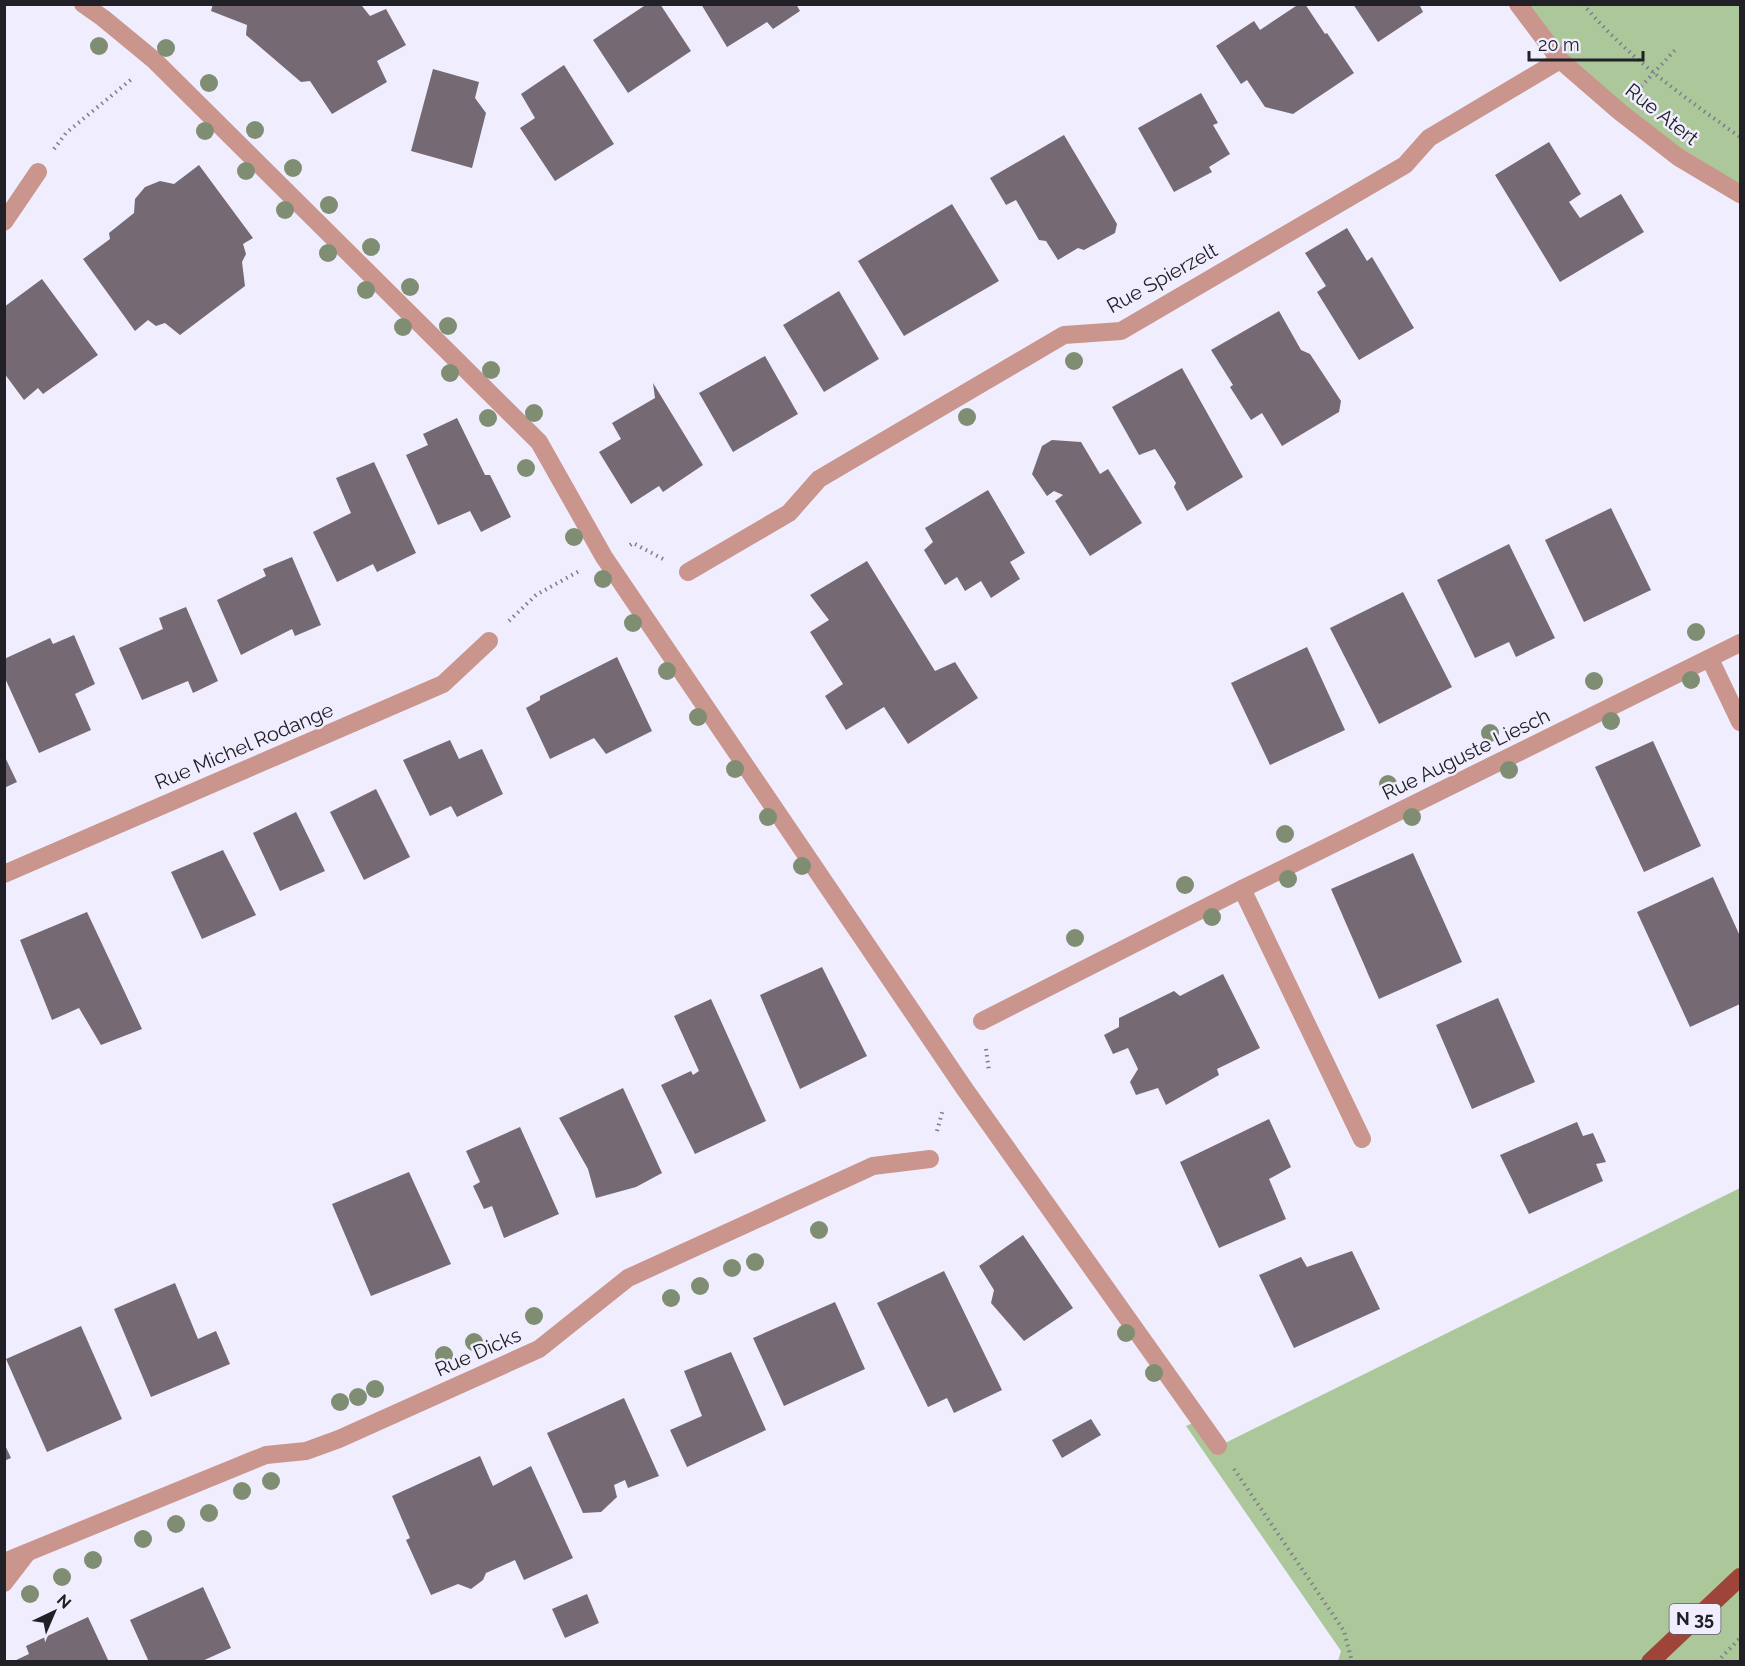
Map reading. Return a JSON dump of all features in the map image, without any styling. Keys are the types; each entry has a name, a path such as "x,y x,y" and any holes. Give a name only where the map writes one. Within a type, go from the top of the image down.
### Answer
{"main road":[{"name":"N 35","path":"1650,1662 1740,1577"}],"street":[{"path":"83,4 154,60 539,442 604,557 964,1088 1218,1446"},
{"name":"Rue Atert","path":"1518,4 1560,60 1620,112 1678,157 1740,194"},
{"name":"Rue Spierzelt","path":"688,572 789,513 819,479 1064,335 1121,331 1405,165 1429,138 1560,60"},
{"path":"4,222 39,172"},
{"name":"Rue Michel Rodange","path":"4,874 443,684 489,641"},
{"name":"Rue Auguste Liesch","path":"982,1021 1740,643"},
{"path":"1710,659 1740,722"},
{"path":"1242,890 1362,1139"},
{"name":"Rue Dicks","path":"4,1562 266,1455 306,1451 339,1439 539,1349 628,1278 873,1166 930,1159"},
{"path":"4,1583 27,1553"}],"path":[{"path":"1583,4 1606,32 1652,73 1740,138"},
{"path":"1620,112 1652,73 1675,50"},
{"path":"39,172 66,133 154,60"},
{"path":"489,641 536,595 633,543 688,572"},
{"path":"1218,1446 1344,1631 1352,1662"},
{"path":"1717,1662 1740,1638"}],"green space":[{"path":"1518,5 1740,5 1740,194 1620,112"},
{"path":"1740,1188 1740,1661 1338,1661 1341,1651 1186,1426 1200,1420 1219,1446"}],"building":[{"path":"213,4 363,4 362,6 370,16 386,9 406,45 377,61 387,82 332,114 310,81 301,82 246,35 247,25 211,11"},
{"path":"647,4 660,4 691,51 628,93 593,40"},
{"path":"701,4 796,4 800,11 773,29 767,22 727,47"},
{"path":"1299,4 1305,4 1354,73 1293,114 1265,107 1247,80 1241,84 1216,46 1254,21 1260,30"},
{"path":"1353,4 1419,4 1423,12 1378,42"},
{"path":"564,65 614,144 555,181 520,128 535,118 521,94"},
{"path":"433,69 479,82 475,98 486,113 472,168 411,151"},
{"path":"1201,93 1218,123 1213,125 1230,154 1209,167 1212,172 1174,192 1138,128"},
{"path":"1064,135 1117,224 1115,233 1084,250 1078,248 1058,260 1046,241 1039,240 1016,200 1006,205 990,178"},
{"path":"1549,142 1581,194 1569,202 1580,218 1621,194 1644,232 1560,282 1495,175"},
{"path":"199,165 253,238 243,244 246,254 242,262 245,286 180,335 165,323 156,326 148,320 135,331 83,259 110,239 109,233 134,213 135,199 145,187 160,181 174,184"},
{"path":"952,204 999,281 904,336 858,261"},
{"path":"1347,228 1367,261 1372,257 1414,328 1359,360 1317,292 1326,286 1305,253"},
{"path":"42,279 98,355 43,394 38,388 24,400 4,373 4,307"},
{"path":"839,291 879,359 824,392 783,325"},
{"path":"1279,311 1301,350 1310,354 1341,401 1339,412 1282,446 1262,413 1251,420 1230,387 1233,385 1211,350"},
{"path":"765,356 798,414 733,452 699,393"},
{"path":"1182,368 1243,477 1187,511 1174,487 1176,483 1155,449 1139,455 1112,407"},
{"path":"653,383 703,465 663,492 659,486 631,504 599,452 621,439 612,423 655,398"},
{"path":"457,418 485,475 490,475 511,517 481,532 470,511 438,525 406,455 428,445 423,434"},
{"path":"1052,440 1081,442 1100,474 1108,469 1142,523 1090,556 1055,501 1063,495 1054,491 1047,496 1032,474 1042,446"},
{"path":"374,462 416,553 377,572 373,564 337,582 313,532 351,513 336,478"},
{"path":"988,490 1025,553 1010,562 1020,579 991,598 981,581 965,591 957,577 945,585 924,550 933,542 925,528"},
{"path":"1611,508 1651,590 1584,622 1545,540"},
{"path":"1509,544 1555,638 1516,657 1509,642 1475,658 1437,580"},
{"path":"292,557 321,625 295,636 292,629 241,655 217,600 266,576 263,569"},
{"path":"867,561 935,671 955,662 978,698 908,744 884,707 846,730 825,696 843,684 810,632 829,620 810,595"},
{"path":"1403,592 1452,687 1379,724 1330,628"},
{"path":"186,607 218,681 193,693 188,681 142,700 119,648 163,629 159,618"},
{"path":"74,635 95,684 75,694 91,730 39,753 4,676 4,659 50,638 53,644"},
{"path":"1307,647 1345,730 1270,765 1231,683"},
{"path":"617,657 652,731 606,754 594,738 550,759 526,708 540,700 540,696"},
{"path":"450,740 459,759 482,749 503,794 457,817 451,806 430,816 403,760"},
{"path":"1653,741 1701,846 1644,872 1595,767"},
{"path":"4,755 17,782 4,788"},
{"path":"376,789 410,857 364,880 330,812"},
{"path":"296,812 325,871 280,891 253,833"},
{"path":"223,850 256,915 202,939 171,872"},
{"path":"1413,853 1462,962 1379,999 1331,889"},
{"path":"1713,877 1740,936 1740,1004 1690,1027 1637,912"},
{"path":"87,912 142,1029 101,1045 79,1008 52,1020 20,940"},
{"path":"822,967 867,1056 800,1089 760,995"},
{"path":"1223,974 1260,1048 1217,1069 1219,1075 1166,1105 1158,1088 1136,1095 1130,1082 1138,1069 1128,1048 1113,1054 1104,1035 1119,1027 1119,1018 1174,991 1180,996"},
{"path":"1498,998 1535,1082 1472,1109 1436,1025"},
{"path":"711,999 766,1121 695,1154 661,1085 691,1071 693,1075 699,1071 674,1016"},
{"path":"623,1088 662,1173 636,1187 596,1198 588,1169 559,1118"},
{"path":"1269,1119 1291,1167 1269,1179 1286,1219 1219,1248 1180,1162"},
{"path":"1577,1122 1583,1136 1593,1133 1606,1162 1596,1164 1603,1181 1529,1214 1500,1155"},
{"path":"520,1127 559,1214 504,1238 492,1206 484,1209 473,1186 480,1182 466,1151"},
{"path":"409,1172 451,1264 371,1296 332,1204"},
{"path":"1023,1235 1073,1308 1024,1341 991,1303 994,1290 979,1266"},
{"path":"1352,1251 1380,1309 1294,1348 1259,1275 1301,1257 1307,1267"},
{"path":"944,1271 1002,1390 954,1413 947,1398 928,1407 877,1303"},
{"path":"175,1283 198,1339 216,1331 230,1364 151,1397 114,1309"},
{"path":"835,1302 865,1369 784,1406 753,1338"},
{"path":"81,1326 122,1419 47,1452 6,1359"},
{"path":"731,1352 766,1430 687,1467 670,1430 702,1416 684,1371"},
{"path":"624,1398 659,1476 628,1488 625,1480 614,1485 617,1497 601,1512 583,1513 547,1433"},
{"path":"1091,1419 1101,1435 1062,1458 1052,1440"},
{"path":"4,1443 11,1458 4,1461"},
{"path":"480,1456 493,1486 531,1466 573,1558 524,1580 515,1560 486,1573 483,1580 471,1589 458,1584 431,1595 406,1540 410,1538 392,1496"},
{"path":"203,1587 231,1648 200,1662 149,1662 130,1620"},
{"path":"587,1594 599,1623 565,1638 552,1609"},
{"path":"88,1617 109,1662 12,1662 29,1654 26,1646"}]}
